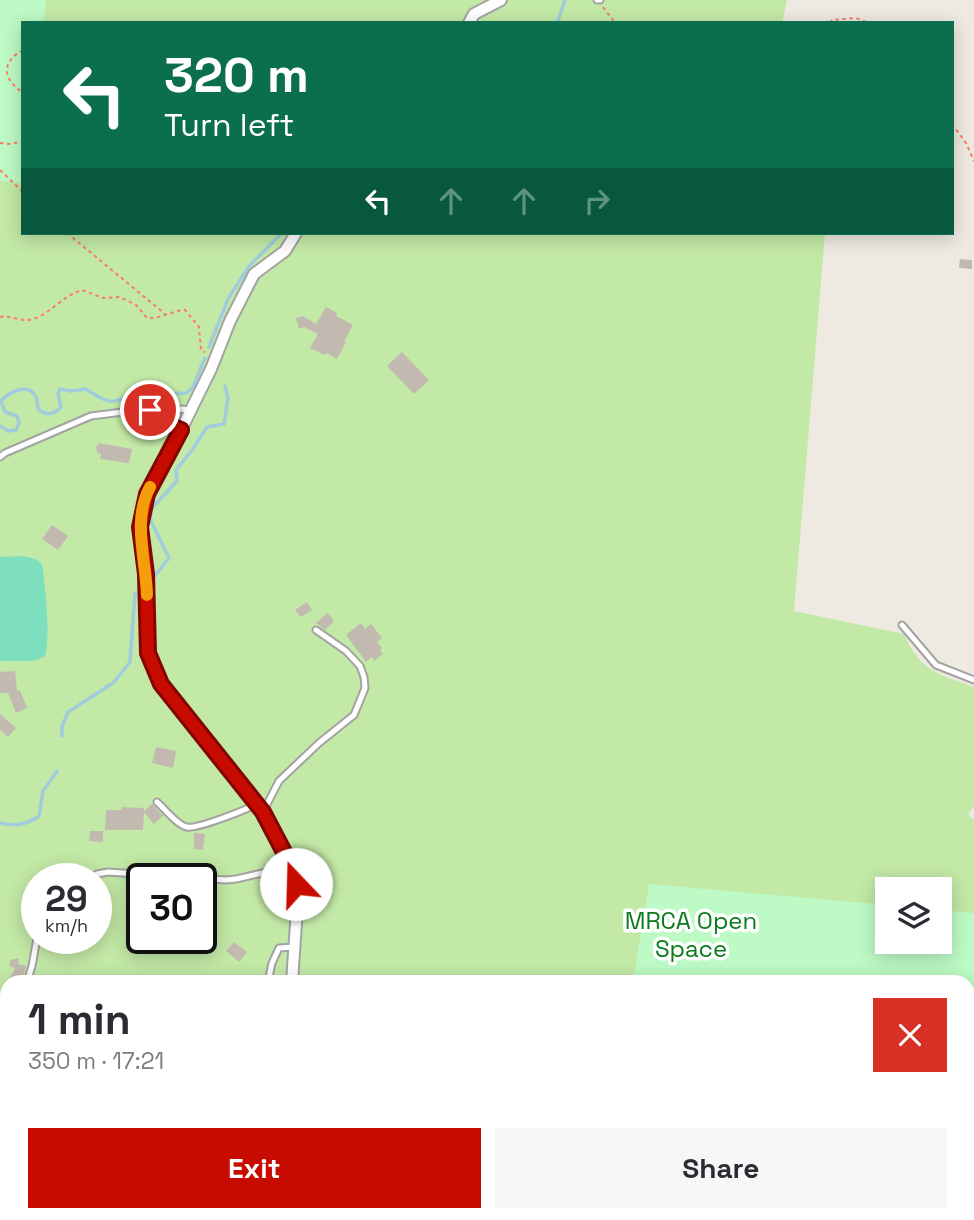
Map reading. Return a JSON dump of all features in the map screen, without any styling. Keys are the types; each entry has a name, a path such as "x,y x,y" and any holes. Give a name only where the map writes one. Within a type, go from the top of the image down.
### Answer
{"street":[{"path":"470,21 474,14 501,0"},
{"path":"292,975 298,894 290,866 260,808 161,684 148,653 146,574 140,527 147,494 191,410 254,274 285,251 295,235"}],"lane":[{"path":"0,457 91,415 191,410"},
{"path":"166,413 172,427 181,430"},
{"path":"902,625 936,665 974,680"},
{"path":"157,802 180,824 189,827 260,808 279,781 319,743 354,715 365,688 360,666 346,651 316,630"},
{"path":"112,873 236,879 290,866"},
{"path":"269,975 279,948 294,947"},
{"path":"29,975 34,954"}],"path":[{"path":"599,0 614,21"},
{"path":"831,21 856,18 864,21"},
{"path":"21,51 12,57 6,71 9,82 21,91"},
{"path":"954,127 967,143 974,161"},
{"path":"0,144 21,142"},
{"path":"0,170 21,189"},
{"path":"68,235 166,315"},
{"path":"0,317 32,319 82,290 103,298 120,297 136,305 147,318 185,310 199,327 201,350 216,356"}],"green space":[{"path":"0,0 787,0 782,21 21,21 21,235 825,235 794,611 904,634 910,647 924,664 941,675 974,687 974,806 968,814 974,820 974,975 0,975"},
{"path":"0,0 46,0 44,21 21,21 21,183 0,181"},
{"path":"0,557 28,557 42,564 47,648 45,656 37,660 0,661"},
{"name":"MRCA Open Space","path":"649,884 875,904 875,954 952,954 952,911 974,913 974,975 634,975"}],"building":[{"path":"960,259 972,260 972,269 959,268"},
{"path":"326,307 353,325 337,359 310,348 318,334 304,327 299,329 296,318 303,316 316,324"},
{"path":"402,352 429,380 414,394 387,366"},
{"path":"99,443 132,449 129,462 100,459 101,454 97,453 96,447"},
{"path":"52,525 68,536 58,550 42,539"},
{"path":"307,602 312,610 301,617 295,610"},
{"path":"328,613 334,621 325,630 316,623"},
{"path":"361,623 365,629 371,624 382,638 377,642 383,654 374,661 372,657 366,662 346,635"},
{"path":"15,671 17,691 20,690 27,708 16,713 8,693 0,693 0,672"},
{"path":"0,714 16,728 8,737 0,730"},
{"path":"156,747 176,751 173,768 152,763"},
{"path":"152,804 163,816 154,824 144,812 143,830 105,830 106,810 121,810 122,807 144,808 144,811"},
{"path":"90,831 103,831 103,842 89,841"},
{"path":"194,833 205,834 203,850 194,849"},
{"path":"234,942 247,952 239,962 226,951"},
{"path":"19,958 18,964 26,966 23,975 12,975 15,968 9,966 10,960"}],"waterway":[{"path":"558,21 565,0"},
{"path":"209,347 228,299 249,266 280,235"},
{"path":"201,367 205,358"},
{"path":"0,426 8,431 16,430 19,423 17,416 5,412 1,401 19,390 33,392 37,398 38,409 50,414 61,407 58,394 60,389 86,389 109,401 119,400 133,392 146,395 187,393 193,387 201,368"},
{"path":"153,578 169,558 150,519 152,508 177,481 176,470 207,427 224,424 228,398 225,386"},
{"path":"62,736 62,727 68,712 113,683 130,662 135,593"},
{"path":"0,823 21,824 39,816 43,791 57,771"}],"slow traffic":[{"path":"147,595 140,527 150,487"}],"route":[{"path":"150,410 166,413 172,427 181,430 147,494 140,527 146,574 148,653 161,684 263,812 284,852 296,884"}]}
